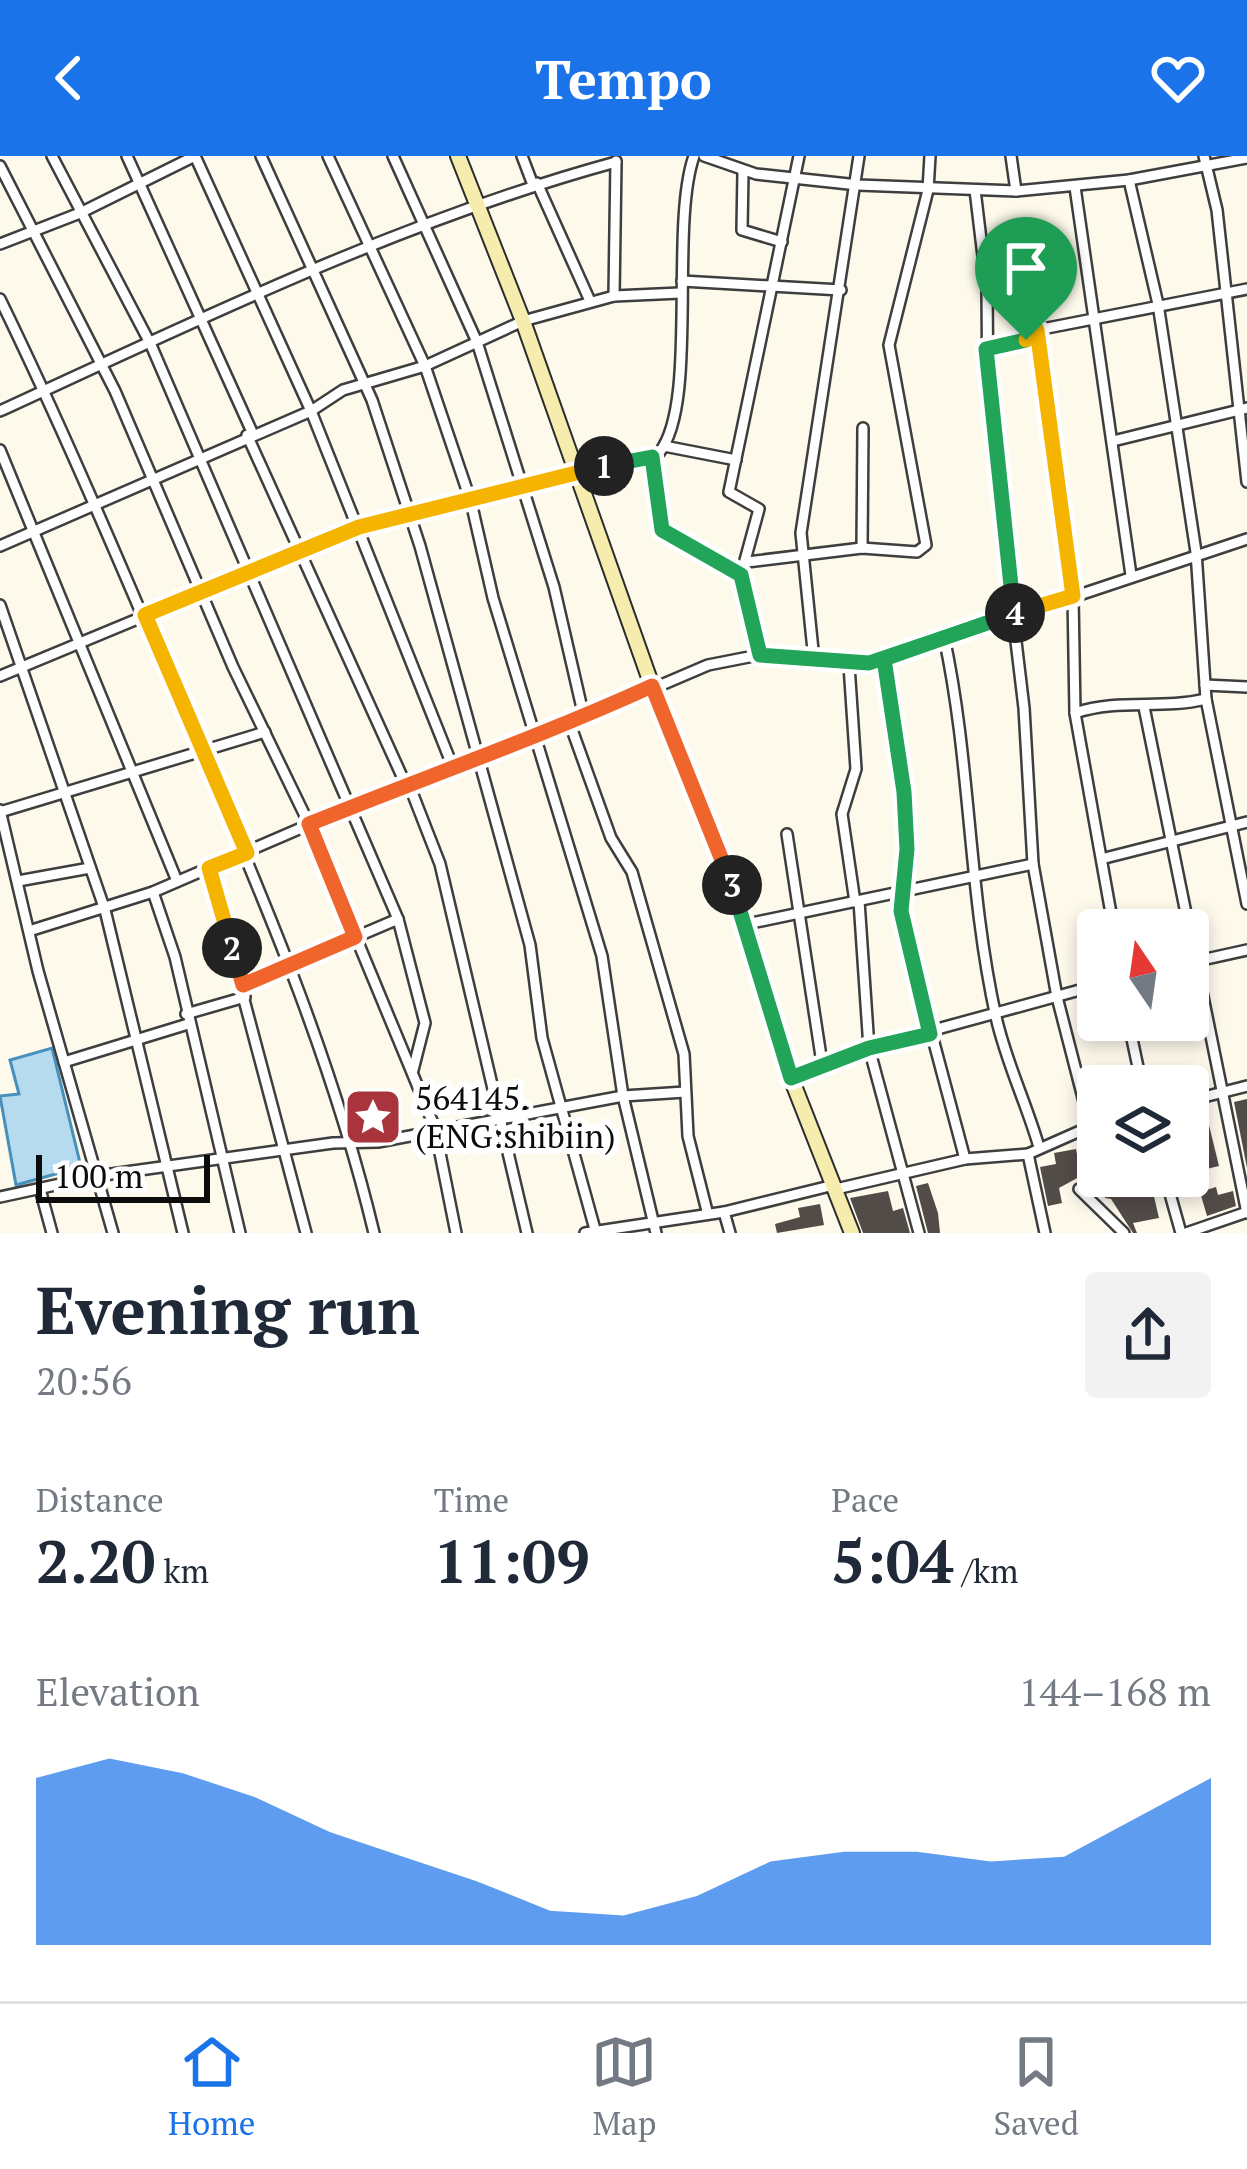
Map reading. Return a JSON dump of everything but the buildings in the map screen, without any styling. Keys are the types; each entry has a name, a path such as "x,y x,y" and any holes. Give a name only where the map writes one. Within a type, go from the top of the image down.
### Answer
{"street":[{"path":"52,156 151,345 195,458 398,919 425,1023 413,1070"},
{"path":"127,156 205,319 297,550 440,863 527,1233"},
{"path":"0,244 80,214 195,156 311,411 452,764"},
{"path":"261,156 378,416 411,515 530,945 542,1038 592,1232 654,1227 707,1211 724,1212 965,1159 1028,1154 1077,1131"},
{"path":"328,156 424,366 471,502 493,598 602,956 622,1096 654,1227"},
{"path":"393,156 477,342 524,487 584,717"},
{"path":"458,156 523,321 652,686 747,924 791,1078 852,1233"},
{"path":"522,156 590,301"},
{"path":"0,676 359,527 471,502 576,471 652,457 664,446 677,392 683,194 694,156"},
{"path":"704,156 858,185 1022,191 1129,180 1206,161 1247,158"},
{"path":"760,655 741,575 759,509 729,492 799,156"},
{"path":"814,660 801,554 860,156"},
{"path":"747,562 862,548 917,552 926,545 889,345 928,190 930,156"},
{"path":"1012,156 1022,191"},
{"path":"1141,156 1144,173"},
{"path":"0,411 256,293 535,184 617,159 614,296"},
{"path":"1206,161 1217,210 1222,292 1242,409 1247,482"},
{"path":"737,165 742,230 782,242"},
{"path":"0,166 101,365 309,824 435,1128 457,1233"},
{"path":"1129,180 1158,304 1196,552 1206,699 1244,870 1247,904"},
{"path":"1076,187 1130,575"},
{"path":"975,190 1033,864 1057,997 1077,1066"},
{"path":"0,546 361,385 424,366 523,321 590,301 681,287 841,290"},
{"path":"986,349 1021,342 1037,330 1247,289"},
{"path":"0,298 145,615 292,962 352,1141 374,1233"},
{"path":"1034,317 1073,596 1075,713 1111,909"},
{"path":"1113,441 1242,409"},
{"path":"862,548 863,428"},
{"path":"664,446 736,460"},
{"path":"0,450 177,881"},
{"path":"652,457 662,530 741,575"},
{"path":"29,931 153,892 452,764 570,724 708,665 760,655 849,664 884,659 1196,552 1247,539"},
{"path":"0,605 105,910 183,1233"},
{"path":"944,637 962,721 961,773 995,1015 1040,1147"},
{"path":"884,659 904,792 904,930 965,1159"},
{"path":"849,664 857,755 842,814 857,902 869,1048 919,1233"},
{"path":"1205,686 1247,687"},
{"path":"1075,713 1121,701 1144,707 1206,699"},
{"path":"1144,707 1182,909"},
{"path":"570,724 611,838 636,884 687,1064 688,1136 707,1211"},
{"path":"113,1233 0,812 202,755 265,732"},
{"path":"1105,858 1247,821"},
{"path":"787,835 803,913 812,1018 822,1063"},
{"path":"747,924 1033,864"},
{"path":"18,881 90,868"},
{"path":"209,868 306,1233"},
{"path":"153,892 240,1233"},
{"path":"64,1062 187,1019 292,962 398,919"},
{"path":"1209,958 1247,950"},
{"path":"791,1078 869,1048 1077,991"},
{"path":"1173,1197 1184,1233 1247,1212 1209,1041"},
{"path":"1209,1096 1247,1086"},
{"path":"0,1197 97,1176 286,1154 352,1141 378,1142 622,1096 685,1092"},
{"path":"1028,1154 1045,1233"},
{"path":"40,1189 52,1233"},
{"path":"1087,1197 1124,1233"},
{"path":"724,1212 730,1233"}],"water":[{"path":"52,1048 81,1167 16,1185 0,1096 19,1094 10,1060"}],"place":[{"name":"564145. (ENG:shibiin)","path":"373,1117"}],"route":[{"path":"1026,340 986,349 988,408 998,457 1014,614 884,659 849,664 760,655 741,575 664,534 652,457 576,471 471,502 359,527 145,615 247,853 209,868 243,985 355,937 309,824 452,764 570,724 652,686 747,924 791,1078 869,1048 930,1034 901,911 907,849 904,792 884,659 1073,596 1037,330 1026,340"}]}
